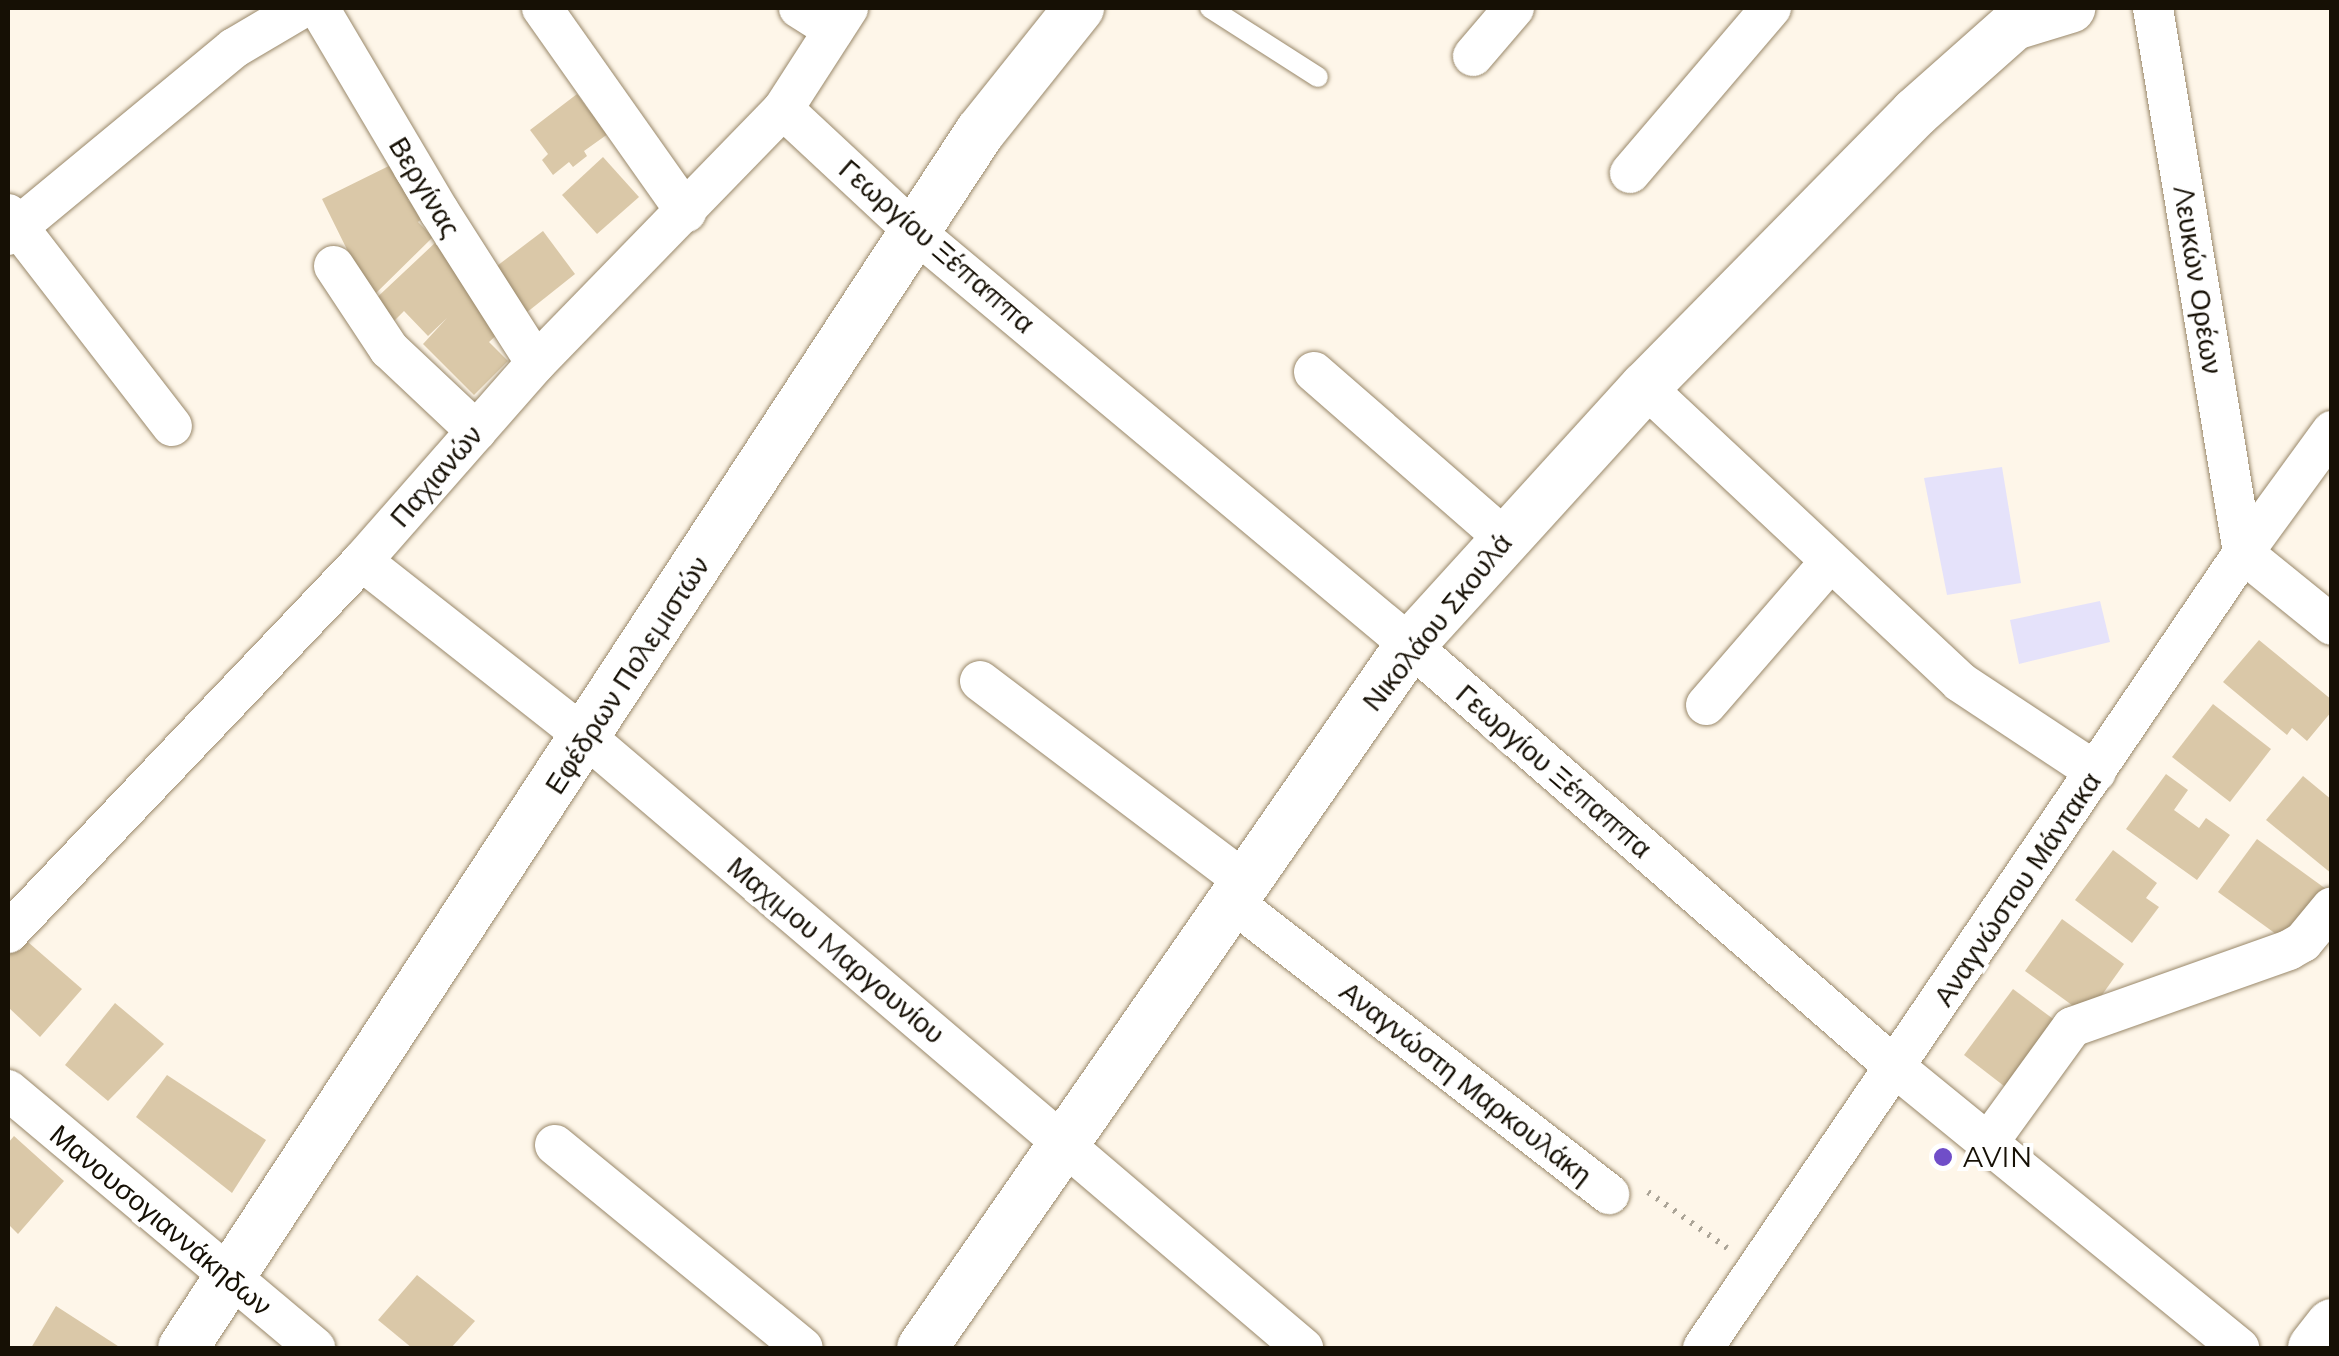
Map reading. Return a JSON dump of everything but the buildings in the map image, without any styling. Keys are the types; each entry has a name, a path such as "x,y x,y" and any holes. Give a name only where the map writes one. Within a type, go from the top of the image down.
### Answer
{"main road":[{"path":"2315,1348 2332,1326"}],"street":[{"path":"172,426 11,226 234,48 302,8"},
{"name":"Βεργίνας","path":"319,8 438,211 536,363"},
{"path":"542,8 686,212"},
{"path":"800,8 841,19"},
{"name":"Εφέδρων Πολεμιστών","path":"183,1348 980,132 1079,8"},
{"path":"1473,56 1514,8"},
{"path":"1630,173 1771,8"},
{"name":"Νικολάου Σκουλά","path":"922,1348 1236,890 1410,646 1644,387 2009,16 2070,8"},
{"name":"Λευκών Ορέων","path":"2153,8 2243,553"},
{"name":"Παχιανών","path":"8,933 362,561 536,363 783,109 841,19"},
{"name":"Γεωργίου Ξέπαππα","path":"783,109 914,231 1410,646 1896,1068 2239,1348"},
{"path":"334,266 389,349 476,431"},
{"path":"1314,372 1504,538"},
{"path":"1644,387 1828,563 1960,682 2096,772"},
{"name":"Αναγνώστου Μάντακα","path":"1704,1348 2243,553 2332,431"},
{"path":"2243,553 2332,626"},
{"name":"Μαχιμου Mαργουνίου","path":"362,561 586,738 1303,1348"},
{"path":"1706,705 1828,563"},
{"name":"Αναγνώστη Μαρκουλάκη","path":"980,681 1609,1194"},
{"path":"1988,1143 2072,1027 2289,950 2303,942 2332,908"},
{"name":"Μανουσογιαννάκηδων","path":"8,1090 316,1348"},
{"path":"554,1145 802,1348"}],"lane":[{"path":"1210,8 1318,77"}],"path":[{"name":"Αναγνώστη Μαρκουλάκη","path":"1609,1194 1640,1186 1759,1270"}],"shaded area":[{"path":"2002,467 2021,583 1947,595 1924,478"},
{"path":"2100,601 2110,642 2019,664 2010,620"}],"place":[{"name":"AVIN","path":"1943,1157"}]}
